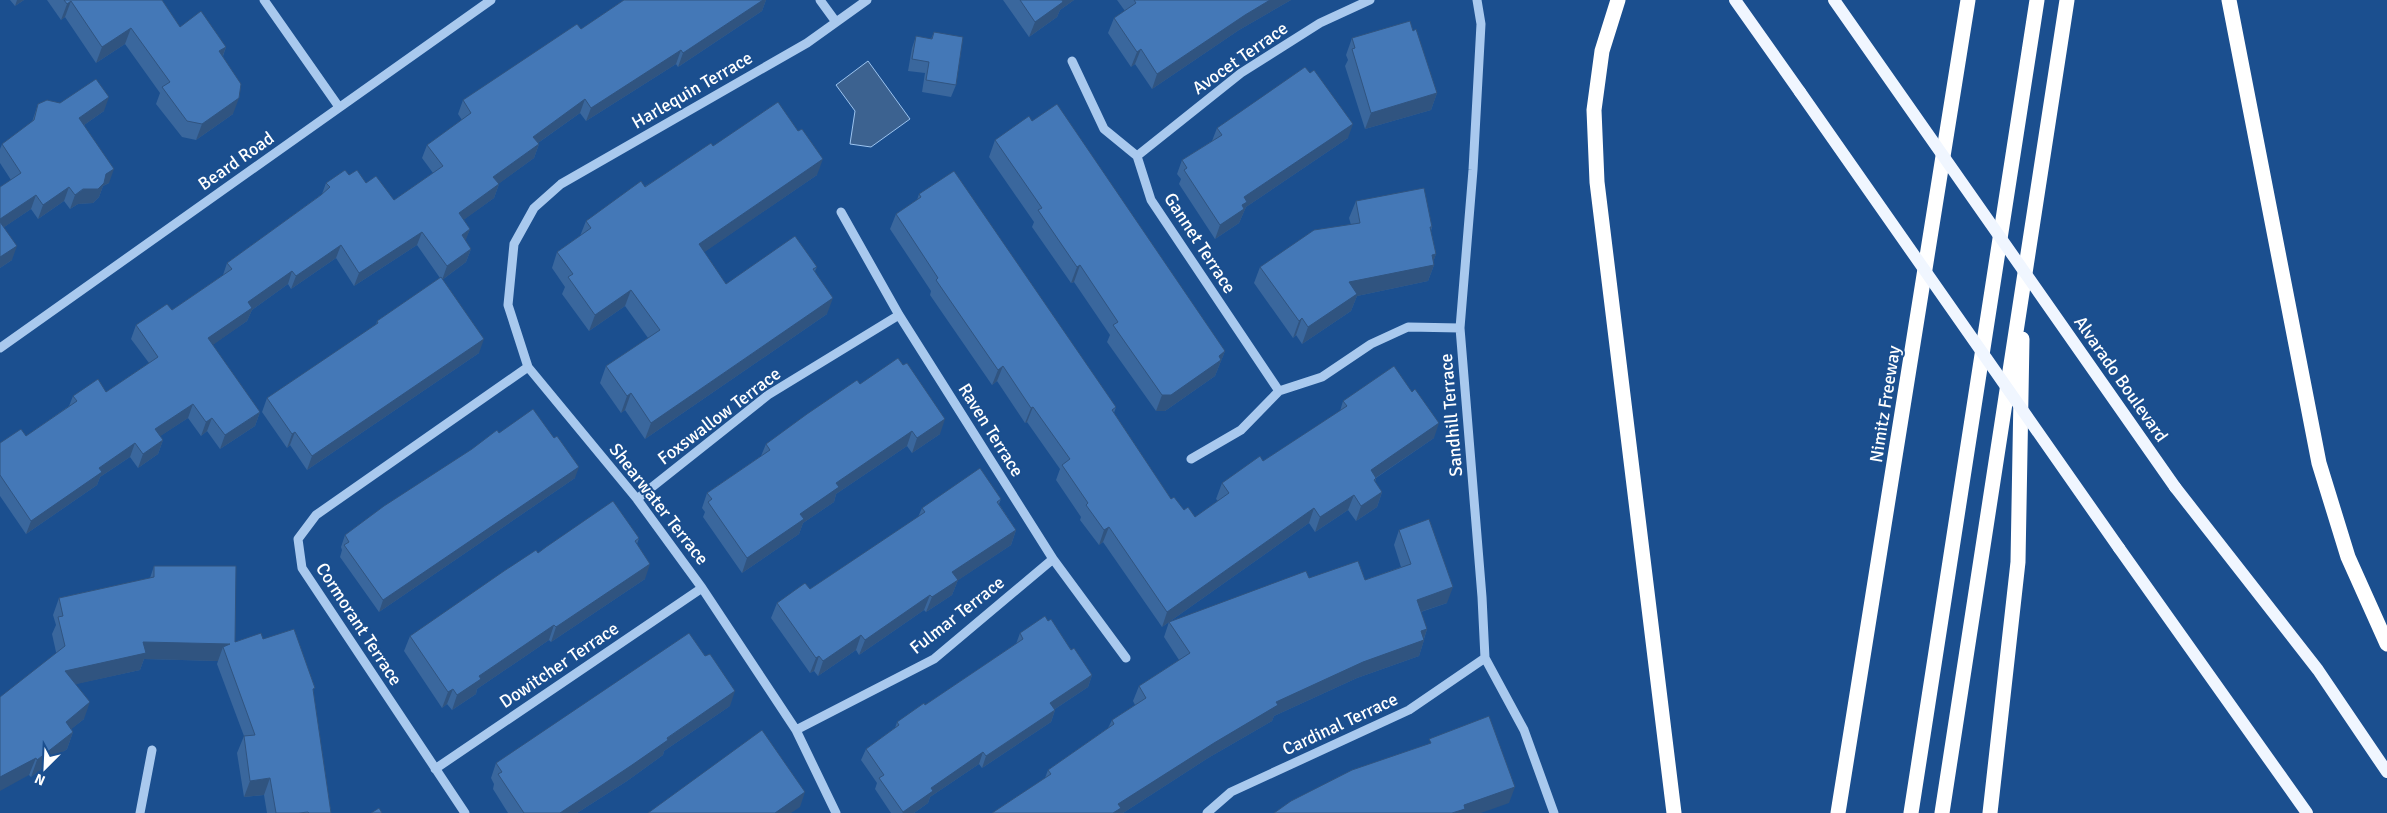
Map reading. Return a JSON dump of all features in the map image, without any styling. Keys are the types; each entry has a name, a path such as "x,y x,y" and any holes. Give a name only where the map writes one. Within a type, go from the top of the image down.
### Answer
{"highway":[{"path":"1618,0 1602,51 1594,110 1597,182 1674,813"},
{"name":"Nimitz Freeway","path":"1838,813 1968,0"},
{"path":"1911,813 2037,0"},
{"path":"1942,813 2022,280 2067,0"},
{"path":"2229,0 2319,463 2348,557 2387,644"},
{"path":"1990,813 2018,562 2022,280"}],"main road":[{"path":"1735,0 2307,813"},
{"name":"Alvarado Boulevard","path":"1834,0 2175,487 2318,670 2387,772"}],"street":[{"path":"264,0 339,107"},
{"name":"Beard Road","path":"0,348 491,0"},
{"path":"820,0 836,22"},
{"name":"Harlequin Terrace","path":"534,208 561,184 807,43 867,0"},
{"name":"Avocet Terrace","path":"1137,156 1241,73 1320,23 1370,0"},
{"name":"Sandhill Terrace","path":"1478,0 1481,33 1473,170 1460,328 1482,597 1485,658 1524,730 1554,813"},
{"path":"1072,61 1104,129 1137,156"},
{"name":"Gannet Terrace","path":"1137,156 1150,200 1279,391"},
{"name":"Shearwater Terrace","path":"534,208 514,244 508,305 528,367 637,499 702,588 796,730 836,813"},
{"name":"Raven Terrace","path":"841,212 899,315 1053,559 1126,658"},
{"name":"Foxswallow Terrace","path":"637,499 768,395 899,315"},
{"path":"1191,459 1241,430 1279,391 1322,377 1371,344 1408,327 1460,328"},
{"name":"Cormorant Terrace","path":"465,813 302,568 298,539 316,515 528,367"},
{"name":"Fulmar Terrace","path":"796,730 934,660 1053,559"},
{"name":"Dowitcher Terrace","path":"434,769 702,588"},
{"name":"Cardinal Terrace","path":"1207,813 1231,792 1409,710 1485,658"},
{"path":"140,813 152,750"}],"water":[{"path":"868,61 910,119 871,147 850,144 855,111 836,85"}],"building":[{"path":"64,0 162,0 180,27 201,11 226,47 219,51 241,84 239,98 202,124 187,121 162,87 170,82 131,28 102,47 71,1 67,4"},
{"path":"624,0 763,0 683,53 681,50 591,108 585,99 533,137 539,144 493,177 499,184 459,213 470,229 462,235 471,249 447,266 422,232 359,273 341,245 296,276 292,271 248,302 252,308 208,338 260,412 225,435 212,418 206,422 193,404 155,429 163,440 143,454 135,443 99,468 102,472 31,521 0,475 0,443 21,429 26,436 77,401 73,396 98,379 106,392 158,357 136,325 167,304 172,310 232,269 227,263 321,195 330,187 326,183 345,170 349,175 357,170 366,183 376,176 394,200 443,166 427,145 471,113 463,100 577,24 581,29"},
{"path":"1020,0 1062,0 1063,2 1035,22"},
{"path":"1134,0 1270,0 1157,74 1141,49 1137,52 1114,18 1136,3"},
{"path":"1410,21 1413,31 1416,29 1437,93 1371,113 1352,49 1355,48 1352,38"},
{"path":"934,32 963,37 956,85 926,80 929,62 912,59 916,36 932,39"},
{"path":"1305,67 1310,73 1314,70 1353,124 1244,197 1247,202 1242,205 1244,209 1220,225 1184,170 1187,168 1182,160 1222,135 1217,128"},
{"path":"96,79 109,97 79,118 114,169 106,174 104,183 98,189 83,189 75,195 69,187 43,205 36,195 0,219 0,187 21,173 2,144 34,120 38,104 47,100 60,103"},
{"path":"778,102 798,131 802,129 823,159 699,244 726,284 795,236 817,267 813,269 833,298 651,423 631,393 627,396 606,366 660,330 631,290 595,315 568,277 573,274 557,252 591,228 586,221 641,181 645,187 711,143 713,146"},
{"path":"1057,104 1225,351 1219,356 1221,360 1171,395 1162,395 1113,325 1118,322 1080,265 1077,267 1038,210 1042,208 995,140 1029,116 1032,121"},
{"path":"954,171 1116,407 1112,410 1171,499 1174,497 1184,510 1188,507 1195,517 1229,493 1222,483 1260,456 1263,461 1347,406 1343,401 1394,366 1412,392 1415,389 1439,423 1371,470 1376,478 1374,480 1382,492 1361,506 1354,495 1320,517 1314,508 1167,612 1109,527 1104,530 1086,505 1088,503 1062,465 1070,459 1033,407 1031,408 1003,366 998,370 936,280 938,278 896,214 921,197 919,194"},
{"path":"1424,188 1436,254 1432,255 1434,265 1349,282 1357,294 1308,327 1302,318 1299,321 1260,267 1314,230 1360,223 1356,201"},
{"path":"0,222 17,246 0,257"},
{"path":"441,277 484,339 312,456 295,432 292,434 267,398 378,323 377,321"},
{"path":"898,358 903,365 907,363 945,419 917,438 912,431 836,483 839,487 800,514 804,519 747,558 708,502 712,499 707,493 770,450 766,444 807,414 857,380 860,384"},
{"path":"533,409 554,438 557,436 579,467 383,600 344,545 349,542 345,535 384,506 472,449 497,430 499,433"},
{"path":"980,468 1001,499 997,502 1016,530 952,572 958,580 932,597 930,595 865,640 861,635 823,661 819,656 816,658 777,603 805,583 810,589 925,512 922,508"},
{"path":"613,501 639,538 635,541 650,564 556,627 554,625 479,676 481,679 457,695 453,689 448,692 410,636 504,571 536,550 538,553"},
{"path":"1429,519 1453,587 1417,600 1427,629 1421,631 1424,640 1363,662 1276,702 1278,705 1118,804 1121,808 1113,813 992,813 1051,774 1048,770 1114,724 1112,720 1146,698 1139,686 1190,653 1169,622 1306,571 1309,578 1358,561 1365,580 1411,564 1399,530"},
{"path":"154,566 236,566 235,642 261,633 263,639 294,629 315,688 313,689 331,813 276,813 270,778 250,781 244,736 255,735 223,647 230,644 143,642 146,653 65,671 90,702 66,722 73,732 37,760 36,758 0,777 0,697 65,646 58,617 63,616 59,598 154,577"},
{"path":"1045,616 1048,621 1051,619 1071,650 1074,648 1092,675 1050,703 1055,710 986,756 983,752 931,788 933,791 903,812 879,778 884,775 866,749 899,725 897,722 924,703 925,705 1023,639 1020,633"},
{"path":"689,633 705,656 710,654 735,691 667,738 668,740 560,813 524,813 498,774 502,772 496,763"},
{"path":"1489,716 1515,787 1464,805 1465,809 1452,813 1274,813 1291,801 1352,770 1431,743 1429,739"},
{"path":"762,730 805,792 775,813 648,813"},
{"path":"379,808 382,813 371,813"}]}
